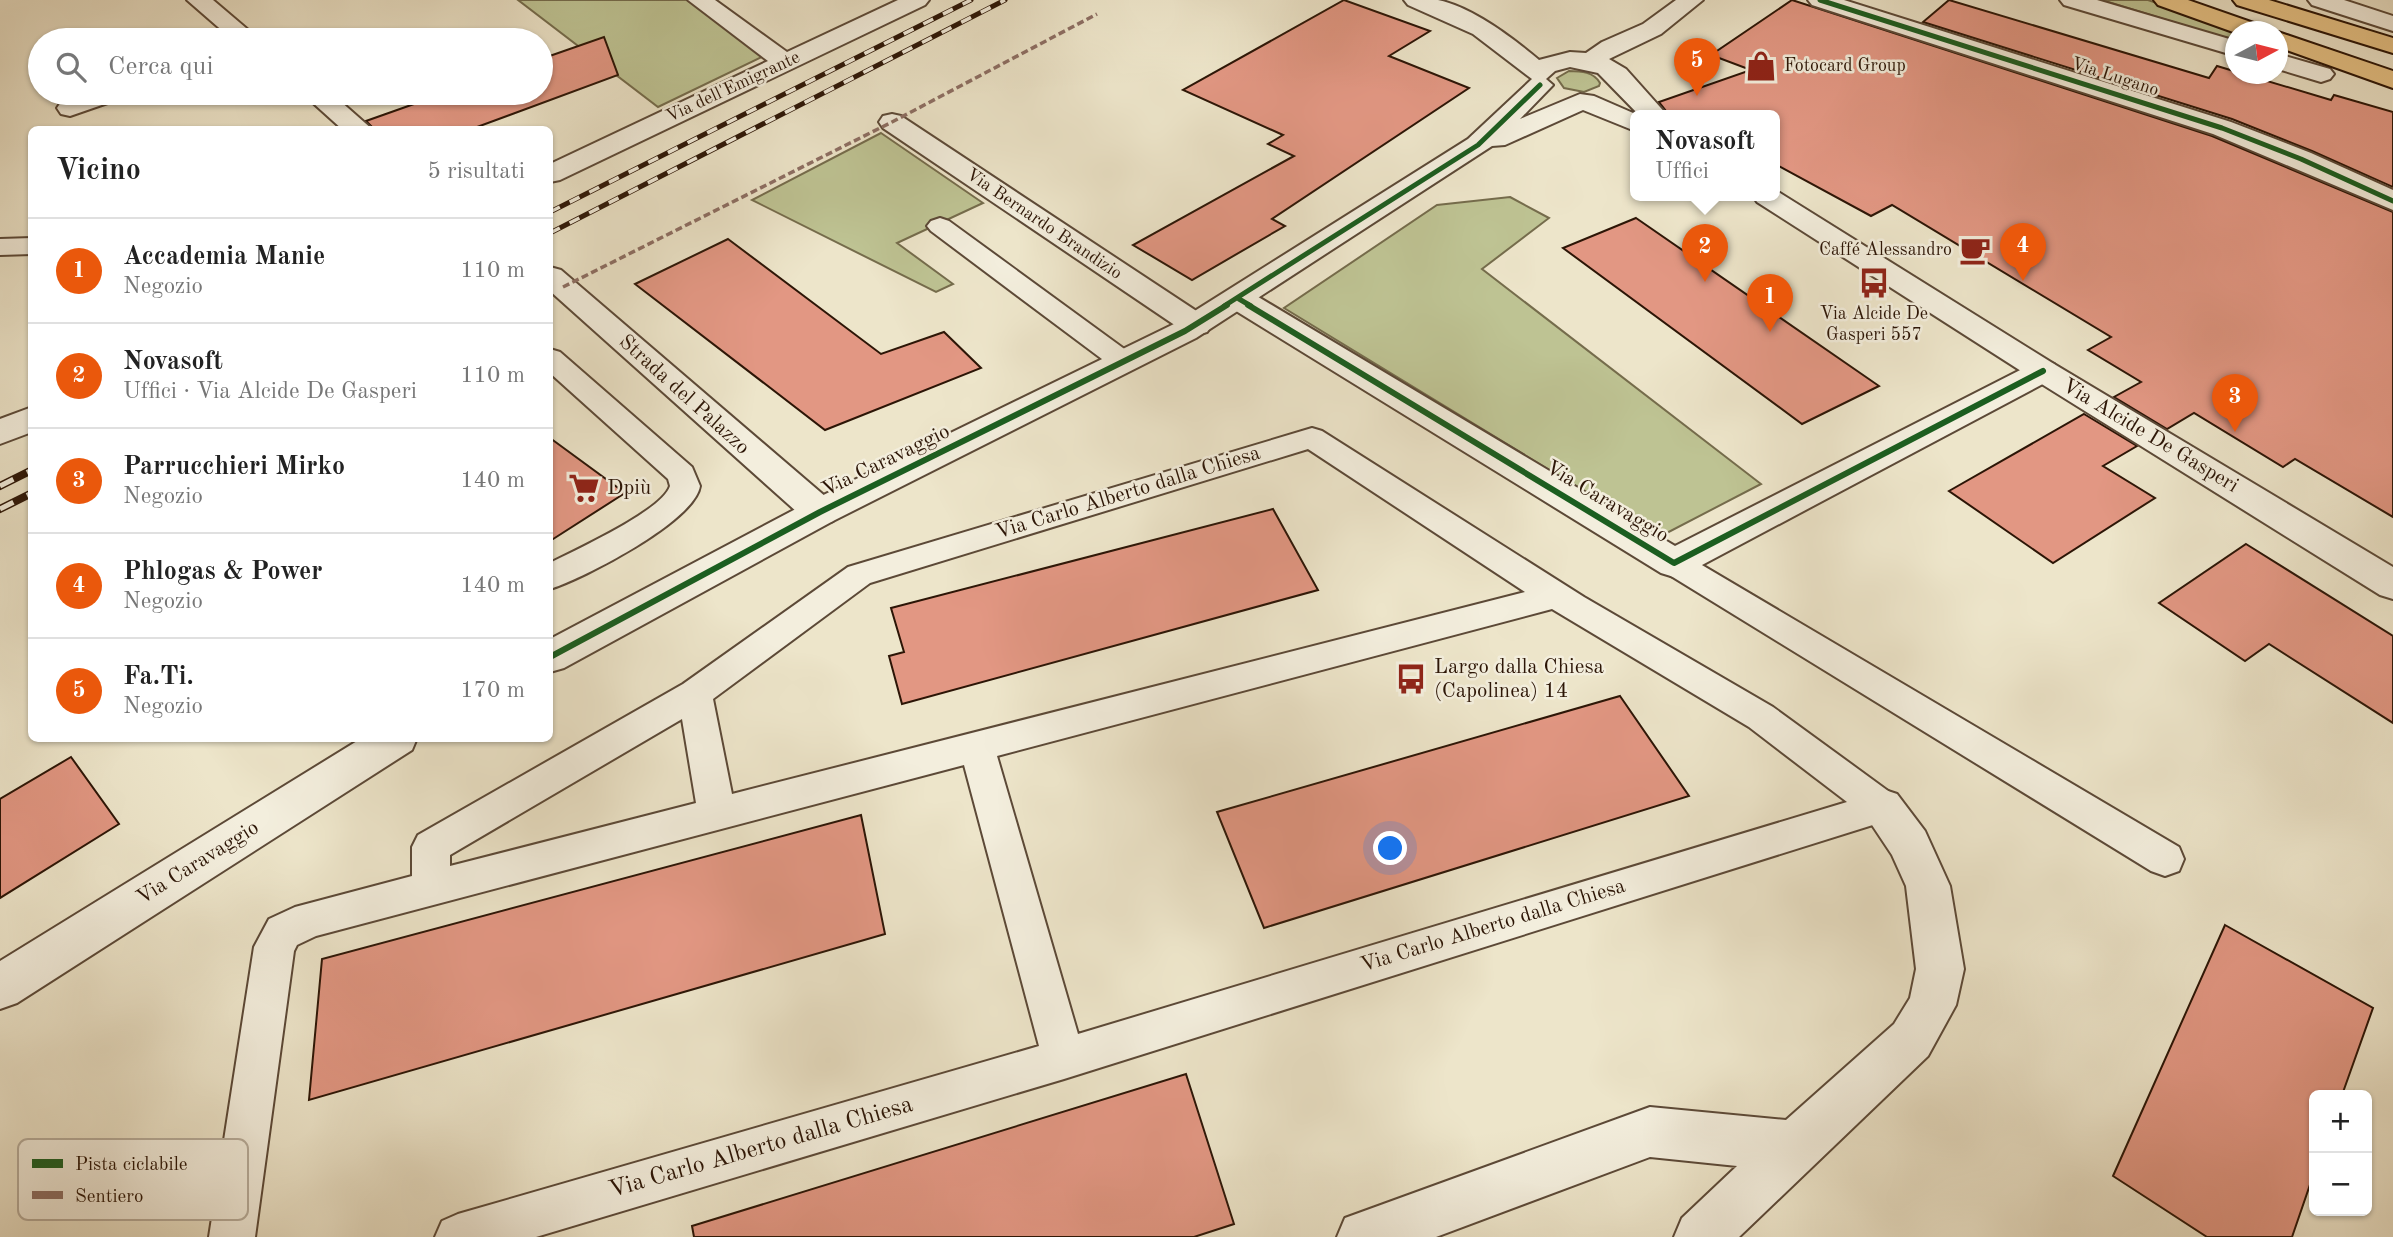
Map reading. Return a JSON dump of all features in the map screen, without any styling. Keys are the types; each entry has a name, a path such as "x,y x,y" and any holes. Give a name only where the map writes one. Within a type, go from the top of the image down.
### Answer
{"highway":[{"path":"2166,0 2225,21"},
{"path":"2245,0 2393,46"},
{"path":"2288,43 2393,80"}],"street":[{"path":"199,0 233,28"},
{"path":"700,0 785,62"},
{"name":"Via dell'Emigrante","path":"553,173 917,0"},
{"path":"1416,0 1482,27 1607,68 1649,110"},
{"path":"1539,79 1551,64 1580,61 1653,29 1691,0"},
{"name":"Via Lugano","path":"1820,0 2222,128 2284,152 2393,201"},
{"path":"2072,0 2225,46"},
{"path":"2319,0 2393,24"},
{"path":"1482,27 1516,52 1556,96 1583,102 1630,121"},
{"path":"1621,80 1653,29"},
{"path":"2288,64 2321,74"},
{"name":"Via Caravaggio","path":"1478,145 1539,79"},
{"name":"Via Caravaggio","path":"553,655 820,512 1196,325 1478,145 1583,102 1614,97 1621,91 1621,80"},
{"path":"70,108 79,105"},
{"path":"329,105 354,126"},
{"name":"Via Bernardo Brandizio","path":"892,122 1196,325"},
{"name":"Via Alcide De Gasperi","path":"1775,201 2043,371 2393,585"},
{"name":"Strada del Palazzo","path":"554,285 820,512"},
{"name":"Via Caravaggio","path":"1239,299 1674,563 2043,371"},
{"path":"0,433 28,420"},
{"name":"Via Caravaggio","path":"0,987 391,742"},
{"name":"Via Carlo Alberto dalla Chiesa","path":"1701,1237 1910,1040 1932,1005 1940,969 1928,886 1909,844 1882,807"},
{"path":"1364,1237 1650,1132 1795,1146"}],"lane":[{"path":"940,226 1124,362"},
{"path":"0,247 28,246"},
{"path":"553,361 681,474 685,484 682,497 665,514 553,575"},
{"name":"Via Carlo Alberto dalla Chiesa","path":"431,888 431,846 695,694 859,575 1312,438 1556,596 1761,716 1882,807"},
{"path":"1674,563 2165,859"},
{"path":"246,1139 274,947 289,928 309,920 431,888 1556,596"},
{"path":"695,694 717,814"},
{"path":"977,748 1064,1059"},
{"name":"Via Carlo Alberto dalla Chiesa","path":"457,1237 1064,1059 1882,807"}],"green space":[{"path":"518,0 689,0 766,55 658,107"},
{"path":"2102,0 2148,0 2225,27 2225,38"},
{"path":"1569,71 1591,74 1600,83 1599,86 1584,92 1564,88 1557,78"},
{"path":"881,133 983,203 897,243 953,284 936,292 752,200"},
{"path":"1510,197 1549,218 1482,269 1761,484 1659,537 1284,308 1437,205"}],"building":[{"path":"1344,0 1430,31 1389,56 1469,88 1272,219 1285,226 1192,280 1133,245 1294,156 1268,144 1283,135 1183,90"},
{"path":"1792,0 2212,136 2393,212 2393,517 2295,459 2283,467 2194,413 2167,429 2114,397 2141,382 2088,350 2111,337 1892,205 1871,216 1780,167 1780,110 1665,110 1659,102 1751,70 1711,55"},
{"path":"1949,0 2209,78 2217,66 2225,68 2225,84 2277,84 2331,100 2334,95 2393,112 2393,187 2232,119 1923,22"},
{"path":"604,37 618,75 553,99 553,55"},
{"path":"411,105 537,105 480,126 371,126 366,121"},
{"path":"1636,218 1879,386 1802,424 1563,248"},
{"path":"728,239 881,354 944,332 981,368 825,430 635,284"},
{"path":"2084,414 2137,446 2103,466 2155,498 2053,563 1949,491"},
{"name":"Dpiù","path":"553,440 625,493 553,539"},
{"path":"1273,509 1318,590 902,704 889,656 904,652 891,608"},
{"path":"2246,544 2393,636 2393,723 2269,644 2245,661 2159,603"},
{"path":"1620,696 1689,796 1264,928 1217,812"},
{"path":"71,757 119,824 0,898 0,799"},
{"path":"861,815 885,934 309,1100 322,959"},
{"path":"2225,925 2373,1008 2344,1090 2309,1090 2309,1188 2292,1237 2207,1237 2113,1176"},
{"path":"1186,1074 1234,1224 1194,1237 694,1237 692,1226"}],"railway":[{"path":"553,210 971,0"},
{"path":"553,231 1005,0"},
{"path":"0,486 28,472"},
{"path":"0,509 28,495"}],"marked path":[{"path":"563,287 892,122 1097,14"}],"cycle path":[{"path":"1820,0 2222,128 2301,159 2393,201"},
{"path":"553,655 820,512 1185,331 1478,145 1540,85"},
{"path":"1239,299 1674,563 2043,371"}],"place":[{"name":"Fotocard Group","path":"1761,66"},
{"name":"Fa.Ti.","path":"1697,96"},
{"name":"Caffé Alessandro","path":"1975,250"},
{"name":"Phlogas & Power","path":"2023,281"},
{"name":"Novasoft","path":"1705,282"},
{"name":"Via Alcide De Gasperi 557","path":"1874,283"},
{"name":"Accademia Manie","path":"1770,332"},
{"name":"Parrucchieri Mirko","path":"2235,432"},
{"name":"Dpiù","path":"584,488"},
{"name":"Largo dalla Chiesa (Capolinea) 14","path":"1411,679"}]}
